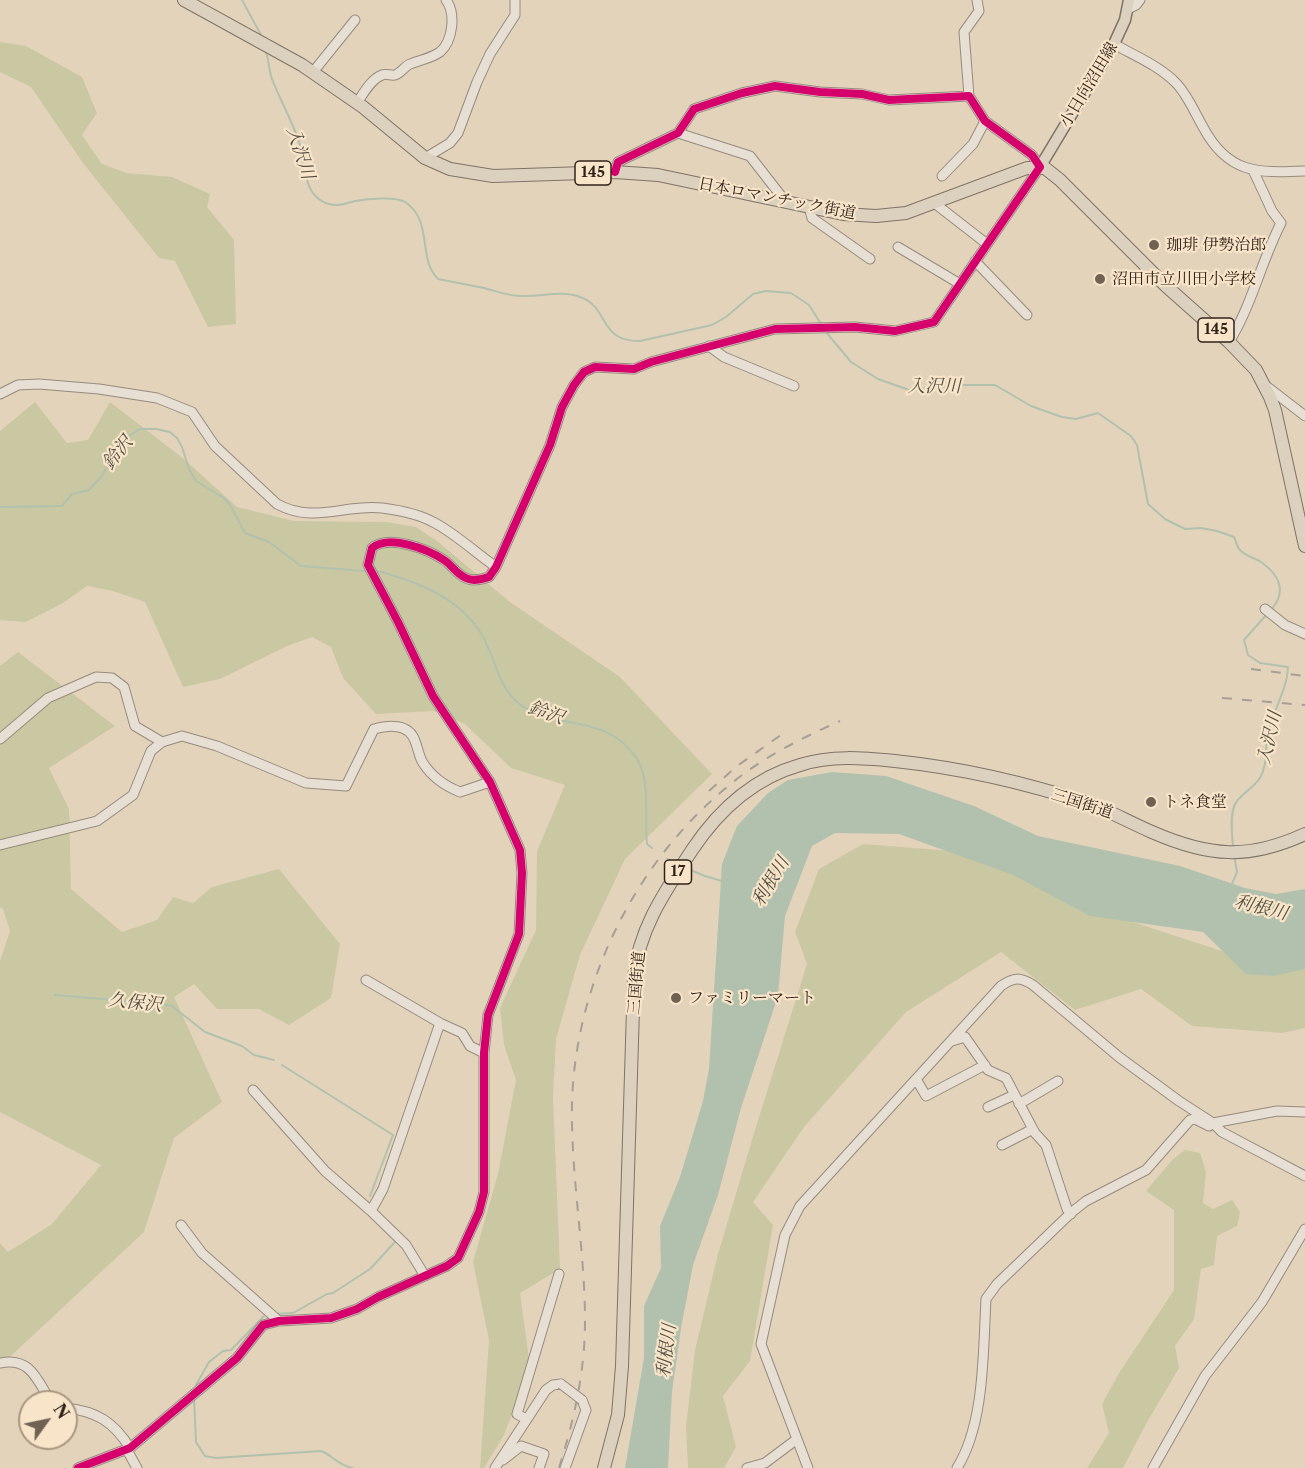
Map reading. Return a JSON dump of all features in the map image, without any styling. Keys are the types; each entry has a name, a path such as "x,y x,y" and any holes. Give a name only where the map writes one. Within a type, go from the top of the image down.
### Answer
{"highway":[{"name":"日本ロマンチック街道","path":"184,0 313,72 357,103 425,158 450,169 493,176 615,172 658,175 843,214 876,216 906,213 1018,170 1040,167"},
{"name":"145","path":"1040,167 1050,172 1080,198 1166,286 1229,342 1256,370 1275,410 1305,546"},
{"name":"三国街道","path":"604,1468 618,1415 622,1366 634,977 638,951 643,934 664,892 697,842 722,812 755,786 780,772 800,765 837,758 876,759 946,767 984,775 1092,805 1182,844 1206,850 1251,852 1273,847 1305,834"}],"main road":[{"name":"小日向沼田線","path":"1040,167 1114,44 1128,4"}],"street":[{"path":"357,103 371,83 382,75 395,75 409,64 441,51 448,39 452,20 450,5 446,0"},
{"path":"425,158 450,142 458,133 486,63 515,15 515,0"},
{"path":"78,1468 128,1449 237,1358 263,1325 279,1321 332,1318 357,1309 447,1266 458,1258 479,1212 484,1192 484,1053 488,1016 519,934 522,873 520,850 490,782 433,696 368,565 372,548 384,542 406,544 425,550 446,561 466,579 480,580 489,577 496,567 550,445 562,407 584,372 595,367 634,369 651,362 776,329 855,327 895,331 934,322 1040,167 1032,155 985,121 969,96 964,32 979,11 977,0"},
{"path":"1128,4 1136,5 1140,0"},
{"path":"313,72 355,20"},
{"path":"1114,44 1166,74 1179,86 1210,141 1221,154 1253,170 1305,171"},
{"path":"615,172 618,162 678,133 694,109 742,93 775,86 820,92 862,94 890,100 969,96"},
{"path":"942,176 973,144 985,121"},
{"path":"678,133 750,156 785,201"},
{"path":"1229,342 1245,314 1268,250 1281,223 1272,211 1253,170"},
{"path":"933,202 987,244"},
{"path":"809,207 812,218 870,259"},
{"path":"898,247 960,284"},
{"path":"975,261 1027,315"},
{"path":"709,346 724,357 794,386"},
{"path":"0,394 18,386 39,384 99,388 157,398 192,412 216,446 277,504 288,510 314,514 360,507 383,508 419,517 435,523 496,567"},
{"path":"1265,386 1305,416"},
{"path":"1268,612 1285,625 1305,634"},
{"path":"0,739 48,698 96,677 112,678 124,687 135,726 162,742"},
{"path":"0,845 97,822 133,795 152,751 162,742 182,736 217,746 306,783 345,786 374,729 388,725 399,726 414,737 422,762 437,780 460,792 490,782"},
{"path":"808,1468 762,1344 785,1235 800,1206 1001,986 1010,980 1024,979 1119,1057 1213,1123 1222,1132 1305,1176"},
{"path":"366,980 440,1023 462,1033 470,1046 484,1053"},
{"path":"371,1211 383,1189 440,1023"},
{"path":"950,1042 965,1036 988,1070 1006,1078 1033,1129 1046,1145 1067,1209 1071,1214"},
{"path":"916,1079 926,1096 985,1065"},
{"path":"1019,1104 1058,1081"},
{"path":"253,1090 325,1171 406,1245 425,1276"},
{"path":"988,1107 1014,1095"},
{"path":"957,1468 968,1447 976,1420 986,1299 997,1284 1086,1201 1146,1170 1190,1120 1195,1119 1209,1126 1213,1123 1277,1111 1305,1112"},
{"path":"1002,1145 1033,1129"},
{"path":"181,1225 202,1253 279,1321"},
{"path":"1153,1468 1205,1376 1262,1302 1305,1229"},
{"path":"526,1419 517,1414 559,1274"},
{"path":"0,1363 15,1361 27,1367 43,1390"},
{"path":"496,1467 546,1390 553,1385 561,1384 582,1400 586,1410 565,1468"},
{"path":"78,1409 86,1410 110,1423 122,1434 137,1468"},
{"path":"747,1468 765,1463 797,1439"},
{"path":"496,1467 521,1446 544,1454 539,1468"}],"shaded area":[{"path":"0,42 26,46 82,77 97,113 82,135 102,164 127,173 172,177 210,194 207,207 234,240 236,324 208,327 175,261 159,258 83,163 31,87 0,72"},
{"path":"35,402 67,443 88,440 110,402 184,459 237,507 294,521 387,522 416,527 437,541 510,602 620,677 712,774 625,859 580,955 556,1039 553,1097 560,1269 520,1293 530,1366 504,1435 484,1468 480,1468 489,1340 473,1262 498,1174 516,1080 504,1045 500,1008 536,930 537,851 565,785 511,768 465,724 434,711 376,714 343,678 331,647 312,637 287,646 220,679 183,687 145,602 113,591 87,586 63,603 26,622 0,620 0,431"},
{"path":"18,652 115,726 49,768 69,809 71,889 122,932 157,920 173,897 193,903 212,887 279,869 340,944 331,998 289,1025 259,1009 217,1009 194,984 174,997 222,1102 174,1138 144,1232 0,1366 0,1243 8,1252 52,1224 101,1165 0,1112 0,961 10,931 3,909 0,907 0,666"},
{"path":"863,844 1003,855 1050,895 1271,967 1305,956 1305,1028 1282,1033 1192,1026 1141,989 1075,1010 1001,952 906,1012 804,1127 753,1202 773,1225 750,1361 723,1396 736,1447 724,1468 688,1468 686,1426 695,1350 718,1254 807,964 795,932 819,869"},
{"path":"1185,1150 1200,1153 1206,1172 1203,1203 1213,1209 1232,1200 1240,1212 1237,1226 1217,1236 1214,1265 1201,1269 1194,1319 1175,1346 1179,1368 1123,1468 1087,1468 1109,1433 1102,1404 1119,1373 1174,1290 1174,1210 1146,1191 1173,1159"}],"water":[{"name":"利根川","path":"832,772 886,776 974,806 1038,836 1180,866 1245,888 1276,894 1305,889 1305,969 1273,976 1246,974 1203,932 1090,916 1013,875 899,834 835,833 812,846 785,916 778,996 741,1108 718,1195 693,1265 672,1392 668,1468 625,1468 644,1358 644,1306 661,1268 660,1226 680,1177 703,1101 709,1069 722,864 737,826 768,793 788,780"}],"waterway":[{"name":"入沢川","path":"242,0 261,35"},
{"name":"入沢川","path":"266,52 272,79 301,148 306,179 313,194 333,205 381,198 405,202 414,210 419,219 423,229 428,261 438,279 516,296 558,294 580,297 596,308 610,330 627,340 640,341 712,325 726,317 753,294 766,291 791,293 809,305 821,324"},
{"name":"入沢川","path":"826,332 851,362 878,379 909,390 995,385 1031,406 1062,417 1076,419 1098,413 1131,436 1137,445 1148,504 1165,519 1185,529 1201,528 1234,537 1242,552 1261,562 1273,572 1280,590 1279,597 1271,610"},
{"name":"鈴沢","path":"0,507 62,506 72,494 89,490 101,477 130,435 140,429 156,429 170,432 177,438 196,481 224,498 245,533 269,542 301,566 364,571"},
{"name":"鈴沢","path":"378,571 423,586 451,602 463,612 483,637 504,686 518,703 541,715 600,730 626,745 637,759 644,778 647,844 652,848"},
{"name":"入沢川","path":"1233,846 1234,805 1263,773 1268,733 1287,676 1288,667 1260,663 1248,655 1244,640 1267,614"},
{"name":"入沢川","path":"1232,884 1237,872 1234,855"},
{"name":"鈴沢","path":"667,859 676,863"},
{"name":"鈴沢","path":"688,869 722,881"},
{"name":"久保沢","path":"55,995 172,1006 205,1032 242,1046 254,1055 274,1060"},
{"name":"久保沢","path":"282,1065 393,1135 370,1196"},
{"name":"久保沢","path":"275,1314 293,1313 333,1293 370,1269 395,1242"},
{"name":"久保沢","path":"196,1385 209,1362 223,1351 231,1350 264,1316"},
{"name":"久保沢","path":"194,1398 196,1442 205,1456 216,1458 321,1451 343,1465 353,1468"}],"railway":[{"path":"1251,669 1305,676"},
{"path":"1222,698 1305,705"},
{"path":"559,1468 578,1396 583,1359 585,1321 583,1271 572,1122 574,1075 581,1028 594,982 612,937 635,895 661,855 692,819 753,767 796,742 840,721"},
{"path":"709,791 737,766 781,735"}],"cycle path":[{"path":"78,1468 130,1448 237,1358 263,1325 279,1321 331,1318 357,1309 447,1266 458,1258 479,1212 484,1192 484,1053 488,1015 519,934 522,873 520,850 490,782 433,696 368,565 372,548 388,542 408,545 437,556 460,575 469,579 478,580 489,577 496,567 550,445 562,407 584,372 595,367 634,369 651,362 775,329 855,327 895,331 934,322 1040,167 1032,155 985,121 969,96 889,100 862,94 820,92 775,86 742,93 694,109 678,133 618,162 615,172"}],"place":[{"name":"珈琲 伊勢治郎","path":"1154,245"},
{"name":"沼田市立川田小学校","path":"1100,279"},
{"name":"トネ食堂","path":"1151,802"},
{"name":"ファミリーマート","path":"676,998"}]}
